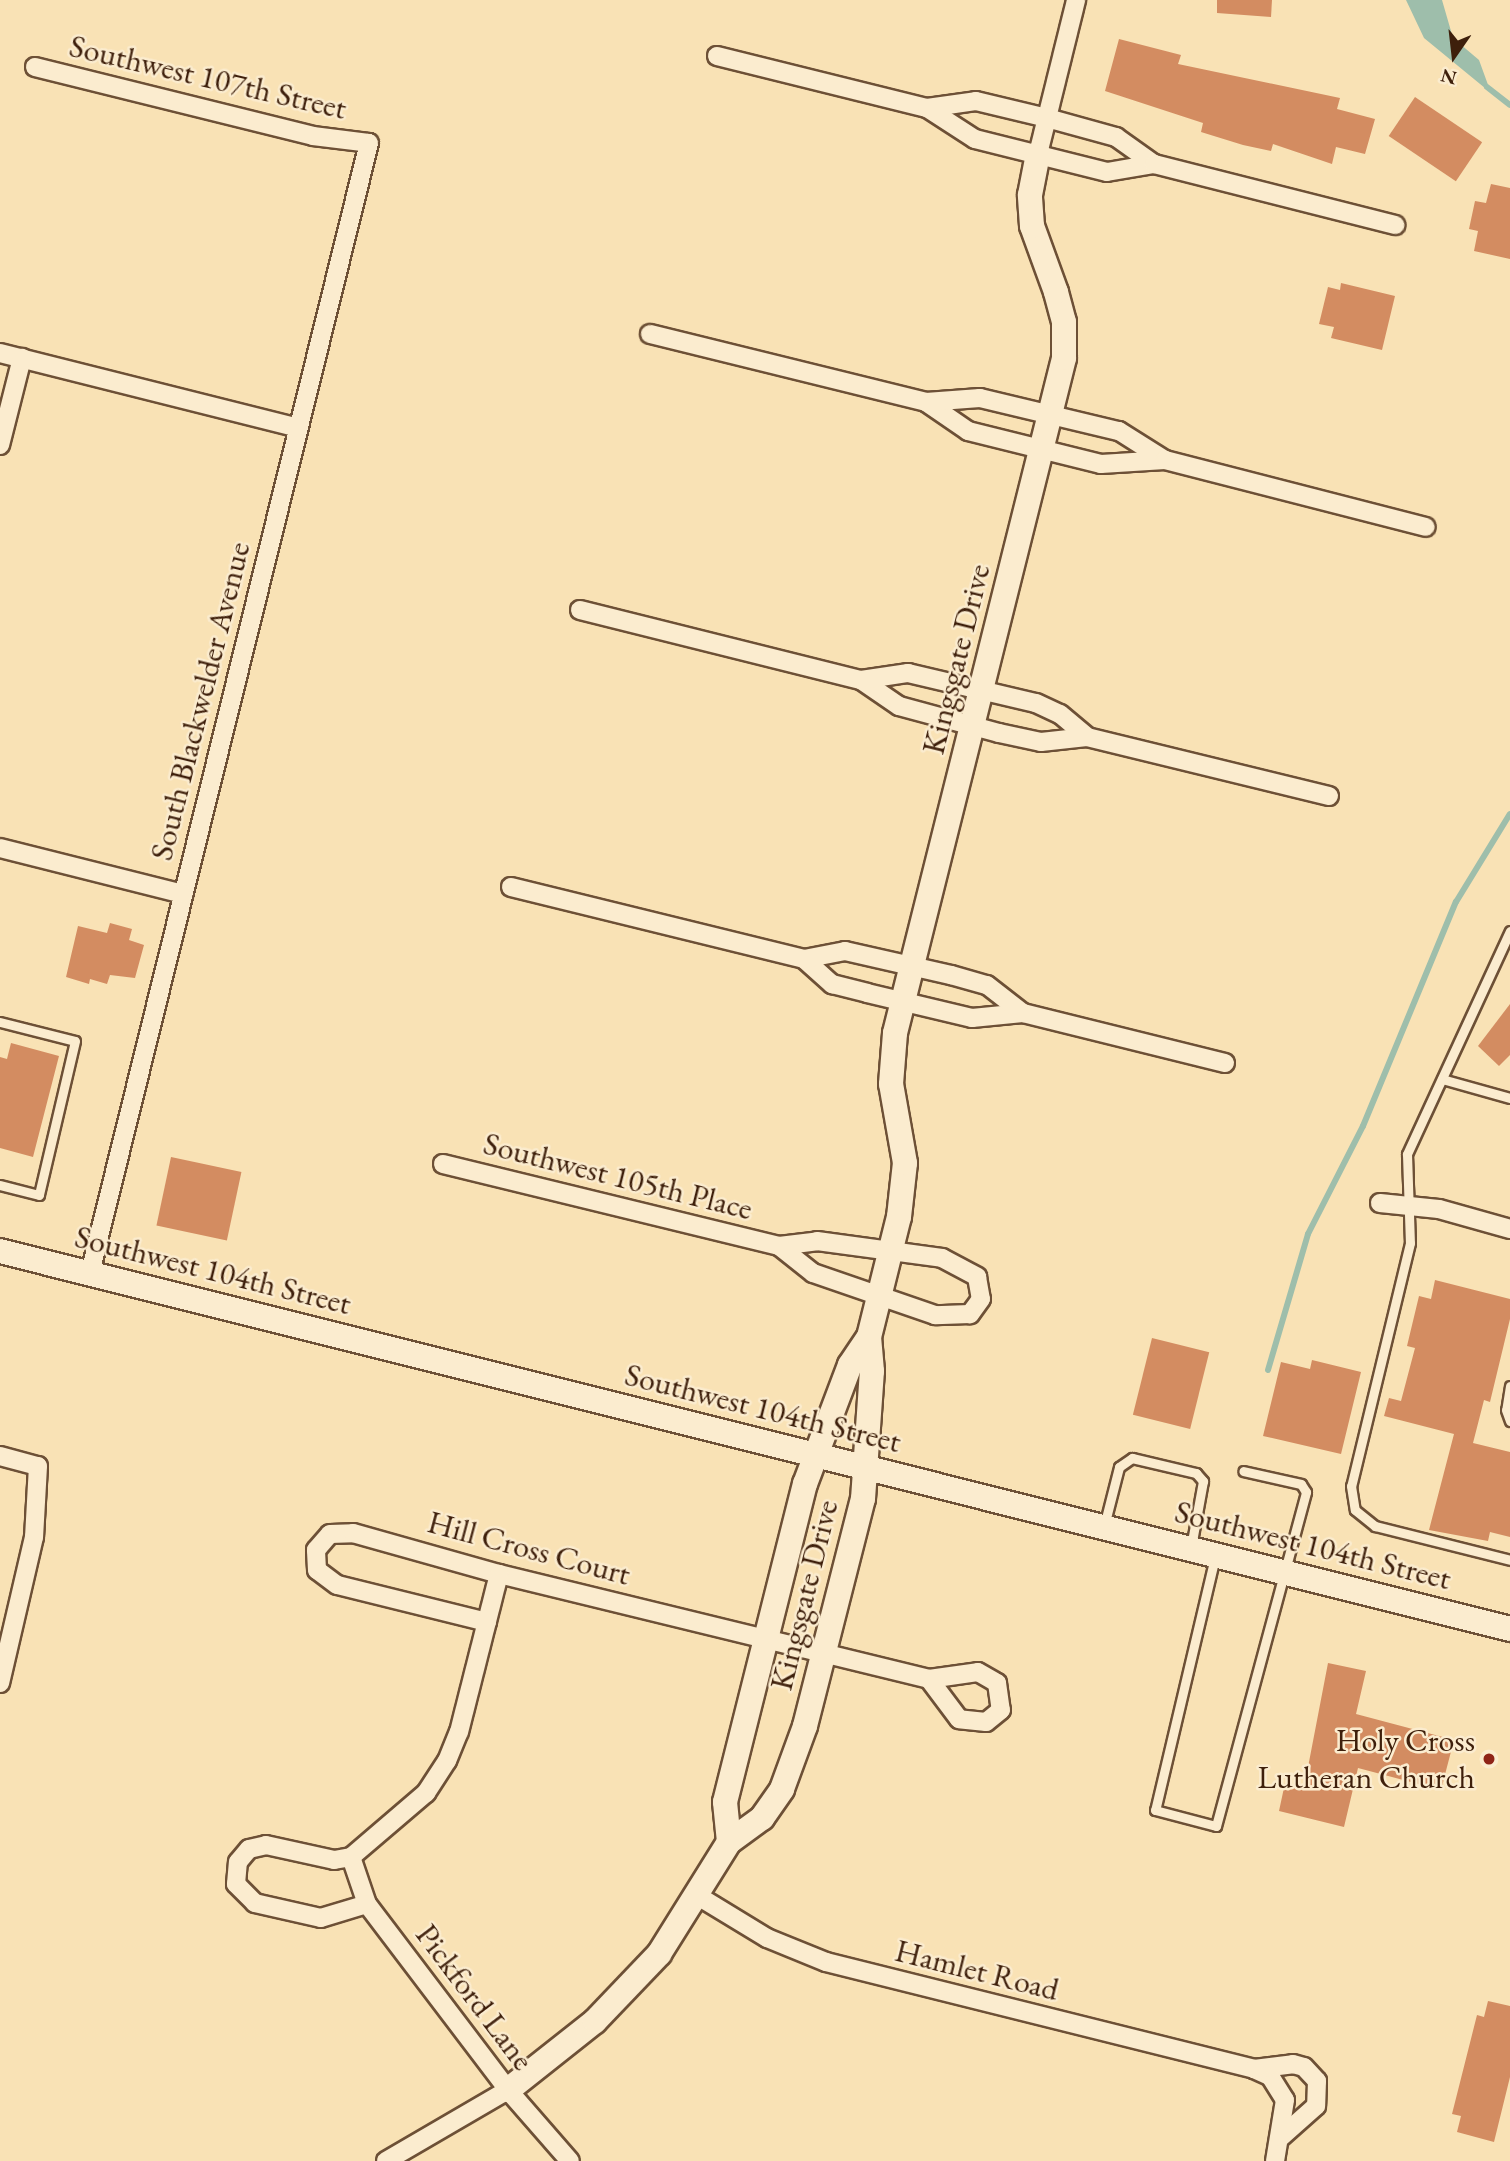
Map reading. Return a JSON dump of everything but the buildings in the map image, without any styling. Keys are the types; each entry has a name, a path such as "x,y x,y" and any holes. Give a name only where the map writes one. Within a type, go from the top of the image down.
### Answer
{"street":[{"name":"Kingsgate Drive","path":"386,2161 508,2090 616,2001 659,1954 698,1896 729,1842 762,1818 782,1789 795,1760 863,1499 872,1371 869,1337 890,1253 905,1163 891,1084 895,1033 914,967 1051,414 1065,341 1056,292 1032,226 1030,195 1076,0"},
{"path":"717,56 927,108 975,139 1115,173 1154,164"},
{"name":"Southwest 107th Street","path":"35,67 313,136 369,143"},
{"path":"927,108 976,101 1047,118 1116,136 1154,164 1395,225"},
{"name":"South Blackwelder Avenue","path":"90,1273 369,143"},
{"path":"650,334 926,402 980,398 1051,414 1119,431 1165,460 1426,527"},
{"path":"0,353 298,428"},
{"path":"0,446 22,358"},
{"path":"926,402 968,431 1042,449 1113,465 1165,460"},
{"path":"580,610 861,680 899,706 974,726 1041,742 1087,737 1329,796"},
{"path":"861,680 908,673 982,691 1050,709 1087,737"},
{"path":"0,848 183,894"},
{"path":"511,887 804,959 845,951 914,967 987,985 1023,1013"},
{"path":"804,959 832,984 972,1018 1023,1013 1225,1063"},
{"name":"Southwest 105th Place","path":"443,1164 779,1246 817,1241 957,1263 977,1277 981,1300 970,1314 949,1317 879,1297 813,1273 779,1246"},
{"path":"1380,1203 1410,1205 1510,1228"},
{"name":"Southwest 104th Street","path":"0,1251 1510,1629"},
{"name":"Kingsgate Drive","path":"729,1842 725,1802 765,1639 816,1455 850,1365 869,1337"},
{"path":"0,1456 38,1466 34,1537 0,1683"},
{"name":"Hill Cross Court","path":"487,1622 337,1586 317,1570 316,1550 322,1540 341,1531 392,1541 499,1574 929,1679"},
{"path":"367,1904 321,1918 255,1903 236,1884 238,1862 256,1846 279,1847 334,1860 351,1857 392,1825 438,1777 459,1732 499,1574"},
{"name":"Pickford Lane","path":"351,1857 367,1904 508,2090 570,2161"},
{"name":"Hamlet Road","path":"698,1896 767,1938 826,1962 1254,2069 1270,2076 1285,2100 1281,2137"},
{"name":"Hamlet Road","path":"1254,2069 1293,2064 1312,2072 1317,2081 1316,2106 1281,2137"},
{"path":"1275,2161 1281,2137"}],"lane":[{"path":"1510,931 1407,1154 1410,1243 1354,1467 1352,1501 1355,1510 1375,1526 1510,1560"},
{"path":"0,1022 75,1041 39,1195 0,1185"},
{"path":"1442,1079 1510,1098"},
{"path":"1510,1386 1506,1410 1510,1421"},
{"path":"1104,1527 1119,1467 1132,1458 1196,1473 1203,1481 1190,1549"},
{"path":"1216,1555 1155,1810 1216,1826 1283,1572 1307,1492 1301,1484 1243,1471"}],"shaded area":[{"path":"1406,0 1442,0 1453,38 1479,60 1491,93 1424,38"}],"waterway":[{"path":"1487,87 1510,105"},
{"path":"1268,1370 1308,1234 1363,1126 1456,902 1510,814"}],"place":[{"name":"Holy Cross Lutheran Church","path":"1489,1759"}]}
